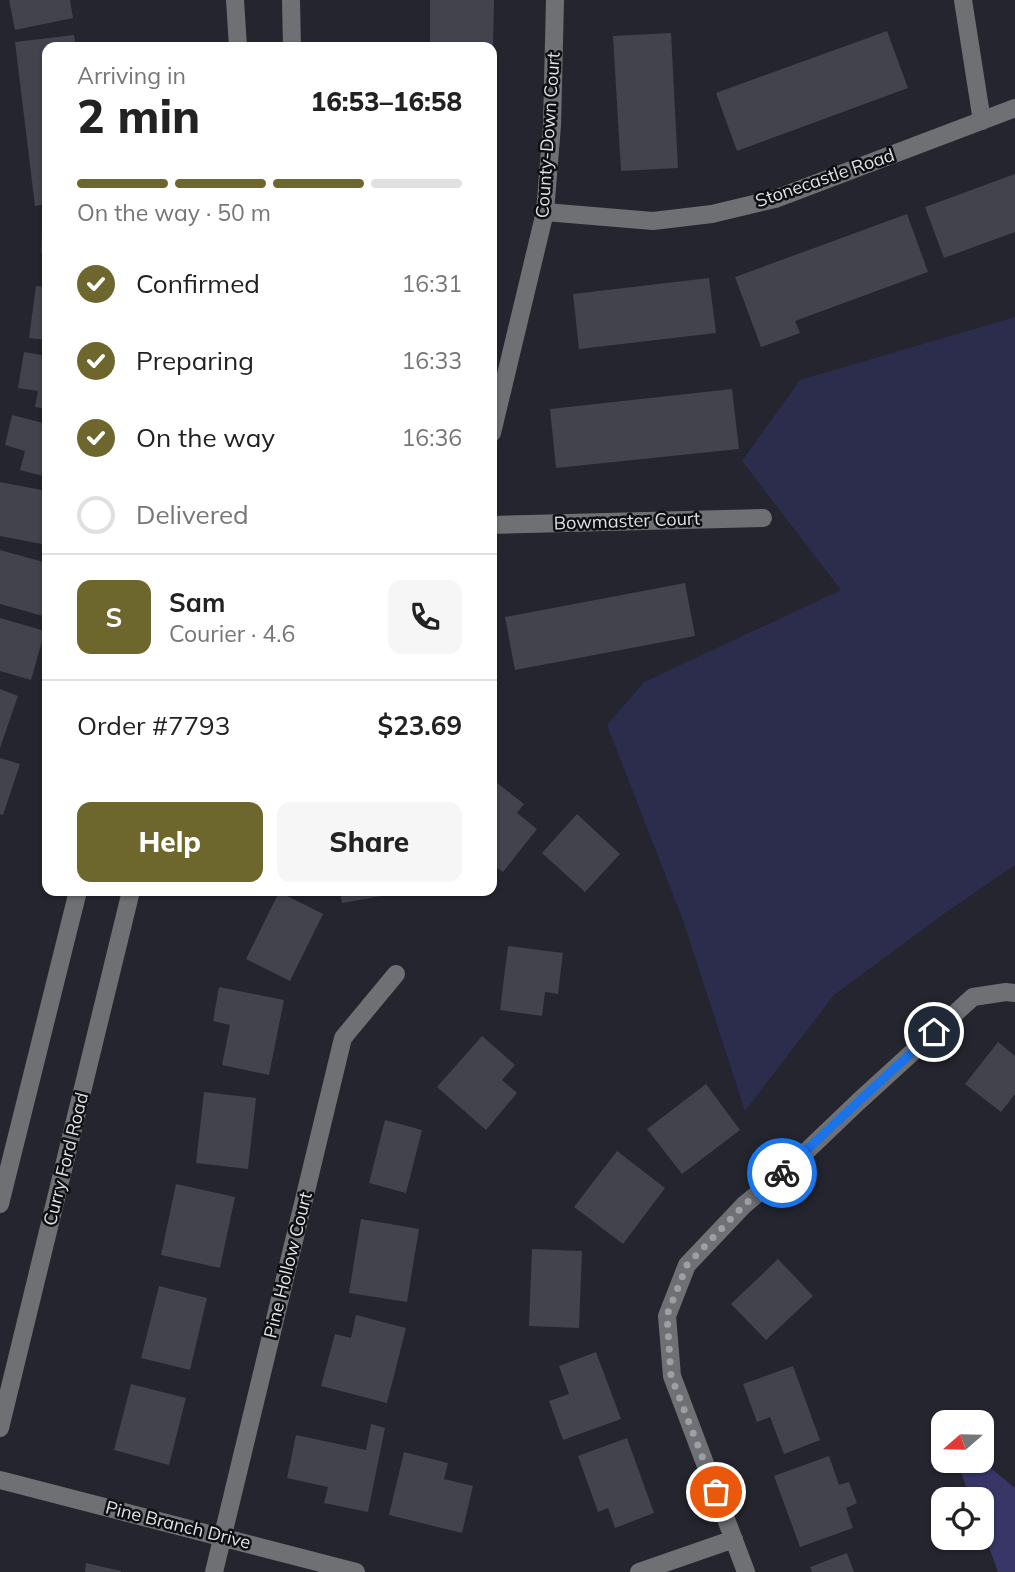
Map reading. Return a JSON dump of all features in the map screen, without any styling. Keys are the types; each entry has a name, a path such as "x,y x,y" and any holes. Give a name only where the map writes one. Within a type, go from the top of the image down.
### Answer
{"street":[{"path":"236,0 237,42"},
{"path":"291,0 292,42"},
{"name":"County-Down Court","path":"497,412 545,212 552,125 555,0"},
{"path":"963,0 982,121"},
{"name":"Stonecastle Road","path":"545,212 653,221 712,214 775,199 1015,108"},
{"name":"Bowmaster Court","path":"497,525 762,518"},
{"path":"0,1204 77,896"},
{"name":"Curry Ford Road","path":"0,1428 130,896"},
{"name":"Pine Hollow Court","path":"214,1572 343,1038 396,974"},
{"path":"746,1572 671,1376 667,1315 687,1265 744,1205 791,1166 973,998 1015,993"},
{"name":"Pine Branch Drive","path":"0,1480 356,1572"},
{"path":"639,1572 734,1539"}],"shaded area":[{"path":"1015,317 1015,865 834,995 745,1111 683,920 607,725 644,682 841,590 742,461 800,380"},
{"path":"994,1471 1015,1488 1015,1572 998,1572 990,1550 994,1550 994,1487 966,1487 962,1474 994,1474"}],"building":[{"path":"9,0 70,0 73,18 15,30"},
{"path":"430,0 494,0 493,42 430,42"},
{"path":"887,31 908,88 737,151 716,93"},
{"path":"671,33 678,168 621,171 613,36"},
{"path":"74,35 75,42 42,42 42,205 35,206 15,42"},
{"path":"1015,174 1015,232 944,258 925,207"},
{"path":"907,214 928,272 795,321 800,333 761,347 735,277"},
{"path":"709,278 716,333 579,349 573,294"},
{"path":"36,286 42,287 42,339 29,338"},
{"path":"24,352 42,355 42,408 35,407 38,391 18,388"},
{"path":"732,389 739,449 556,468 550,409"},
{"path":"12,415 42,423 42,476 20,470 25,451 5,445"},
{"path":"0,482 42,490 42,544 0,536"},
{"path":"0,550 42,562 42,616 0,604"},
{"path":"685,583 695,636 515,670 505,617"},
{"path":"0,618 42,630 42,642 31,680 0,671"},
{"path":"0,689 18,696 0,748"},
{"path":"0,758 20,764 3,815 0,814"},
{"path":"497,783 524,804 517,813 537,829 503,872 497,868"},
{"path":"577,814 620,854 585,892 542,853"},
{"path":"277,896 287,896 323,914 290,981 246,959"},
{"path":"341,896 381,896 342,903"},
{"path":"508,946 563,953 558,994 545,992 542,1016 500,1010"},
{"path":"219,987 284,1000 269,1075 222,1065 230,1025 213,1021"},
{"path":"482,1036 515,1065 502,1080 517,1093 486,1130 437,1087"},
{"path":"998,1042 1015,1056 1015,1094 1001,1112 965,1084"},
{"path":"706,1084 740,1130 682,1174 647,1129"},
{"path":"204,1092 256,1098 248,1169 196,1163"},
{"path":"385,1120 422,1130 406,1193 369,1183"},
{"path":"617,1151 665,1188 623,1244 574,1207"},
{"path":"176,1184 235,1197 220,1268 161,1255"},
{"path":"361,1219 419,1229 407,1302 349,1293"},
{"path":"532,1249 582,1251 579,1328 529,1326"},
{"path":"778,1259 813,1296 766,1340 731,1304"},
{"path":"159,1286 207,1298 190,1370 141,1358"},
{"path":"356,1315 406,1328 387,1403 321,1386 335,1334 351,1338"},
{"path":"596,1352 621,1419 563,1440 549,1401 569,1394 559,1366"},
{"path":"793,1366 820,1440 784,1454 770,1417 757,1422 743,1384"},
{"path":"131,1384 186,1398 169,1465 114,1450"},
{"path":"371,1424 385,1428 368,1512 324,1503 328,1487 287,1478 296,1435 366,1450"},
{"path":"627,1438 654,1513 615,1528 608,1508 598,1512 578,1456"},
{"path":"404,1452 448,1463 444,1479 473,1486 462,1533 389,1515"},
{"path":"829,1456 839,1485 849,1482 857,1503 846,1508 853,1528 800,1547 774,1476"},
{"path":"847,1553 854,1572 812,1572 810,1567"},
{"path":"86,1563 121,1571 121,1572 85,1572"}],"way so far":[{"path":"716,1492 671,1376 667,1315 687,1265 744,1205 782,1173"}],"route":[{"path":"782,1173 934,1032"}]}
